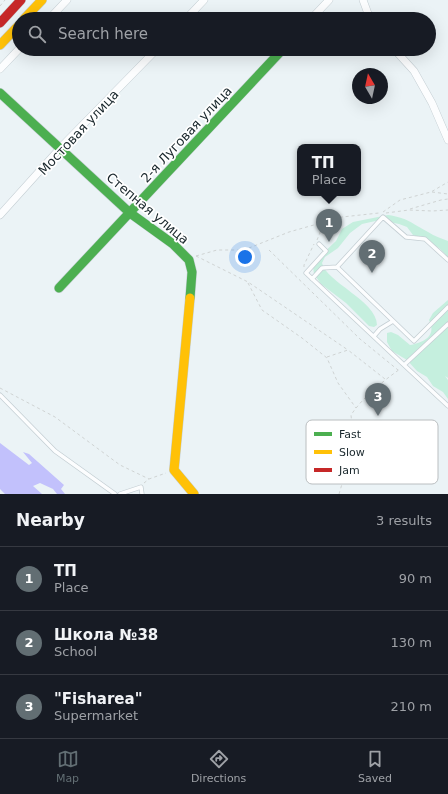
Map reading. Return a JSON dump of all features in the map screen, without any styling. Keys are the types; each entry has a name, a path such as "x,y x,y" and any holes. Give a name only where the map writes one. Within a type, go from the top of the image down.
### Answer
{"street":[{"path":"0,23 21,0"},
{"path":"31,12 42,0"},
{"path":"56,12 67,0"},
{"path":"193,12 204,0"},
{"path":"318,12 329,0"},
{"path":"363,0 367,12"},
{"path":"0,45 12,32"},
{"path":"0,69 12,56"},
{"name":"Мостовая улица","path":"0,215 150,56"},
{"name":"2-я Луговая улица","path":"59,288 276,56"},
{"path":"400,56 414,72 432,103 448,140"},
{"name":"Степная улица","path":"0,93 130,213 173,244 189,260 192,272 178,447 174,470"},
{"path":"174,470 194,494"}],"lane":[{"path":"312,279 322,268 337,267 383,217 406,237 424,239 448,260"},
{"path":"319,244 326,251 306,273 448,406"},
{"path":"337,267 414,341 448,307"},
{"path":"374,336 380,329 393,321"},
{"path":"404,365 448,324"},
{"path":"0,395 55,450 115,494"},
{"path":"120,494 141,487 142,494"}],"path":[{"path":"0,6 5,0"},
{"path":"380,213 400,200 431,192 448,182"},
{"path":"431,192 448,194"},
{"path":"409,210 448,199"},
{"path":"386,379 348,350 248,282 195,256 217,250 244,250 289,232 342,217 409,210 448,210"},
{"path":"269,250 360,340 398,370"},
{"path":"248,282 262,310 302,338 327,358 338,384 356,408"},
{"path":"327,358 348,350"},
{"path":"351,420 351,416 356,408 386,379 404,365"},
{"path":"0,388 55,417 120,465 149,479"},
{"path":"141,487 149,479 174,470"},
{"path":"339,494 342,484"}],"green space":[{"path":"388,215 405,219 433,235 448,241 448,257 439,248 424,239 413,235 407,227 399,224 380,220 362,224 350,233 338,248 325,257 322,263 332,277 369,308 375,316 377,325 374,327 369,326 346,303 321,284 314,274 313,267 317,259 336,241 342,229 353,222"},
{"path":"448,300 448,378 445,376 448,380 448,399 443,392 433,386 427,377 417,371 407,360 392,351 387,342 387,333 391,332 398,335 410,345 424,340 430,334 431,326 429,320 433,313"}],"water":[{"path":"0,443 29,465 32,463 23,452 29,454 64,485 61,489 65,494 57,494 53,489 40,483 33,486 42,494 5,494 0,489"}],"traffic: fast":[{"path":"59,288 276,56"},
{"path":"0,93 130,213 173,244 189,260 192,272 190,298"}],"traffic: slow":[{"path":"31,12 42,0"},
{"path":"0,45 12,32"},
{"path":"190,298 174,470 194,494"}],"traffic: jam":[{"path":"0,23 21,0"}],"place":[{"name":"ТП","path":"329,242"},
{"name":"Школа №38","path":"372,273"},
{"name":"\"Fisharea\"","path":"378,416"}]}
